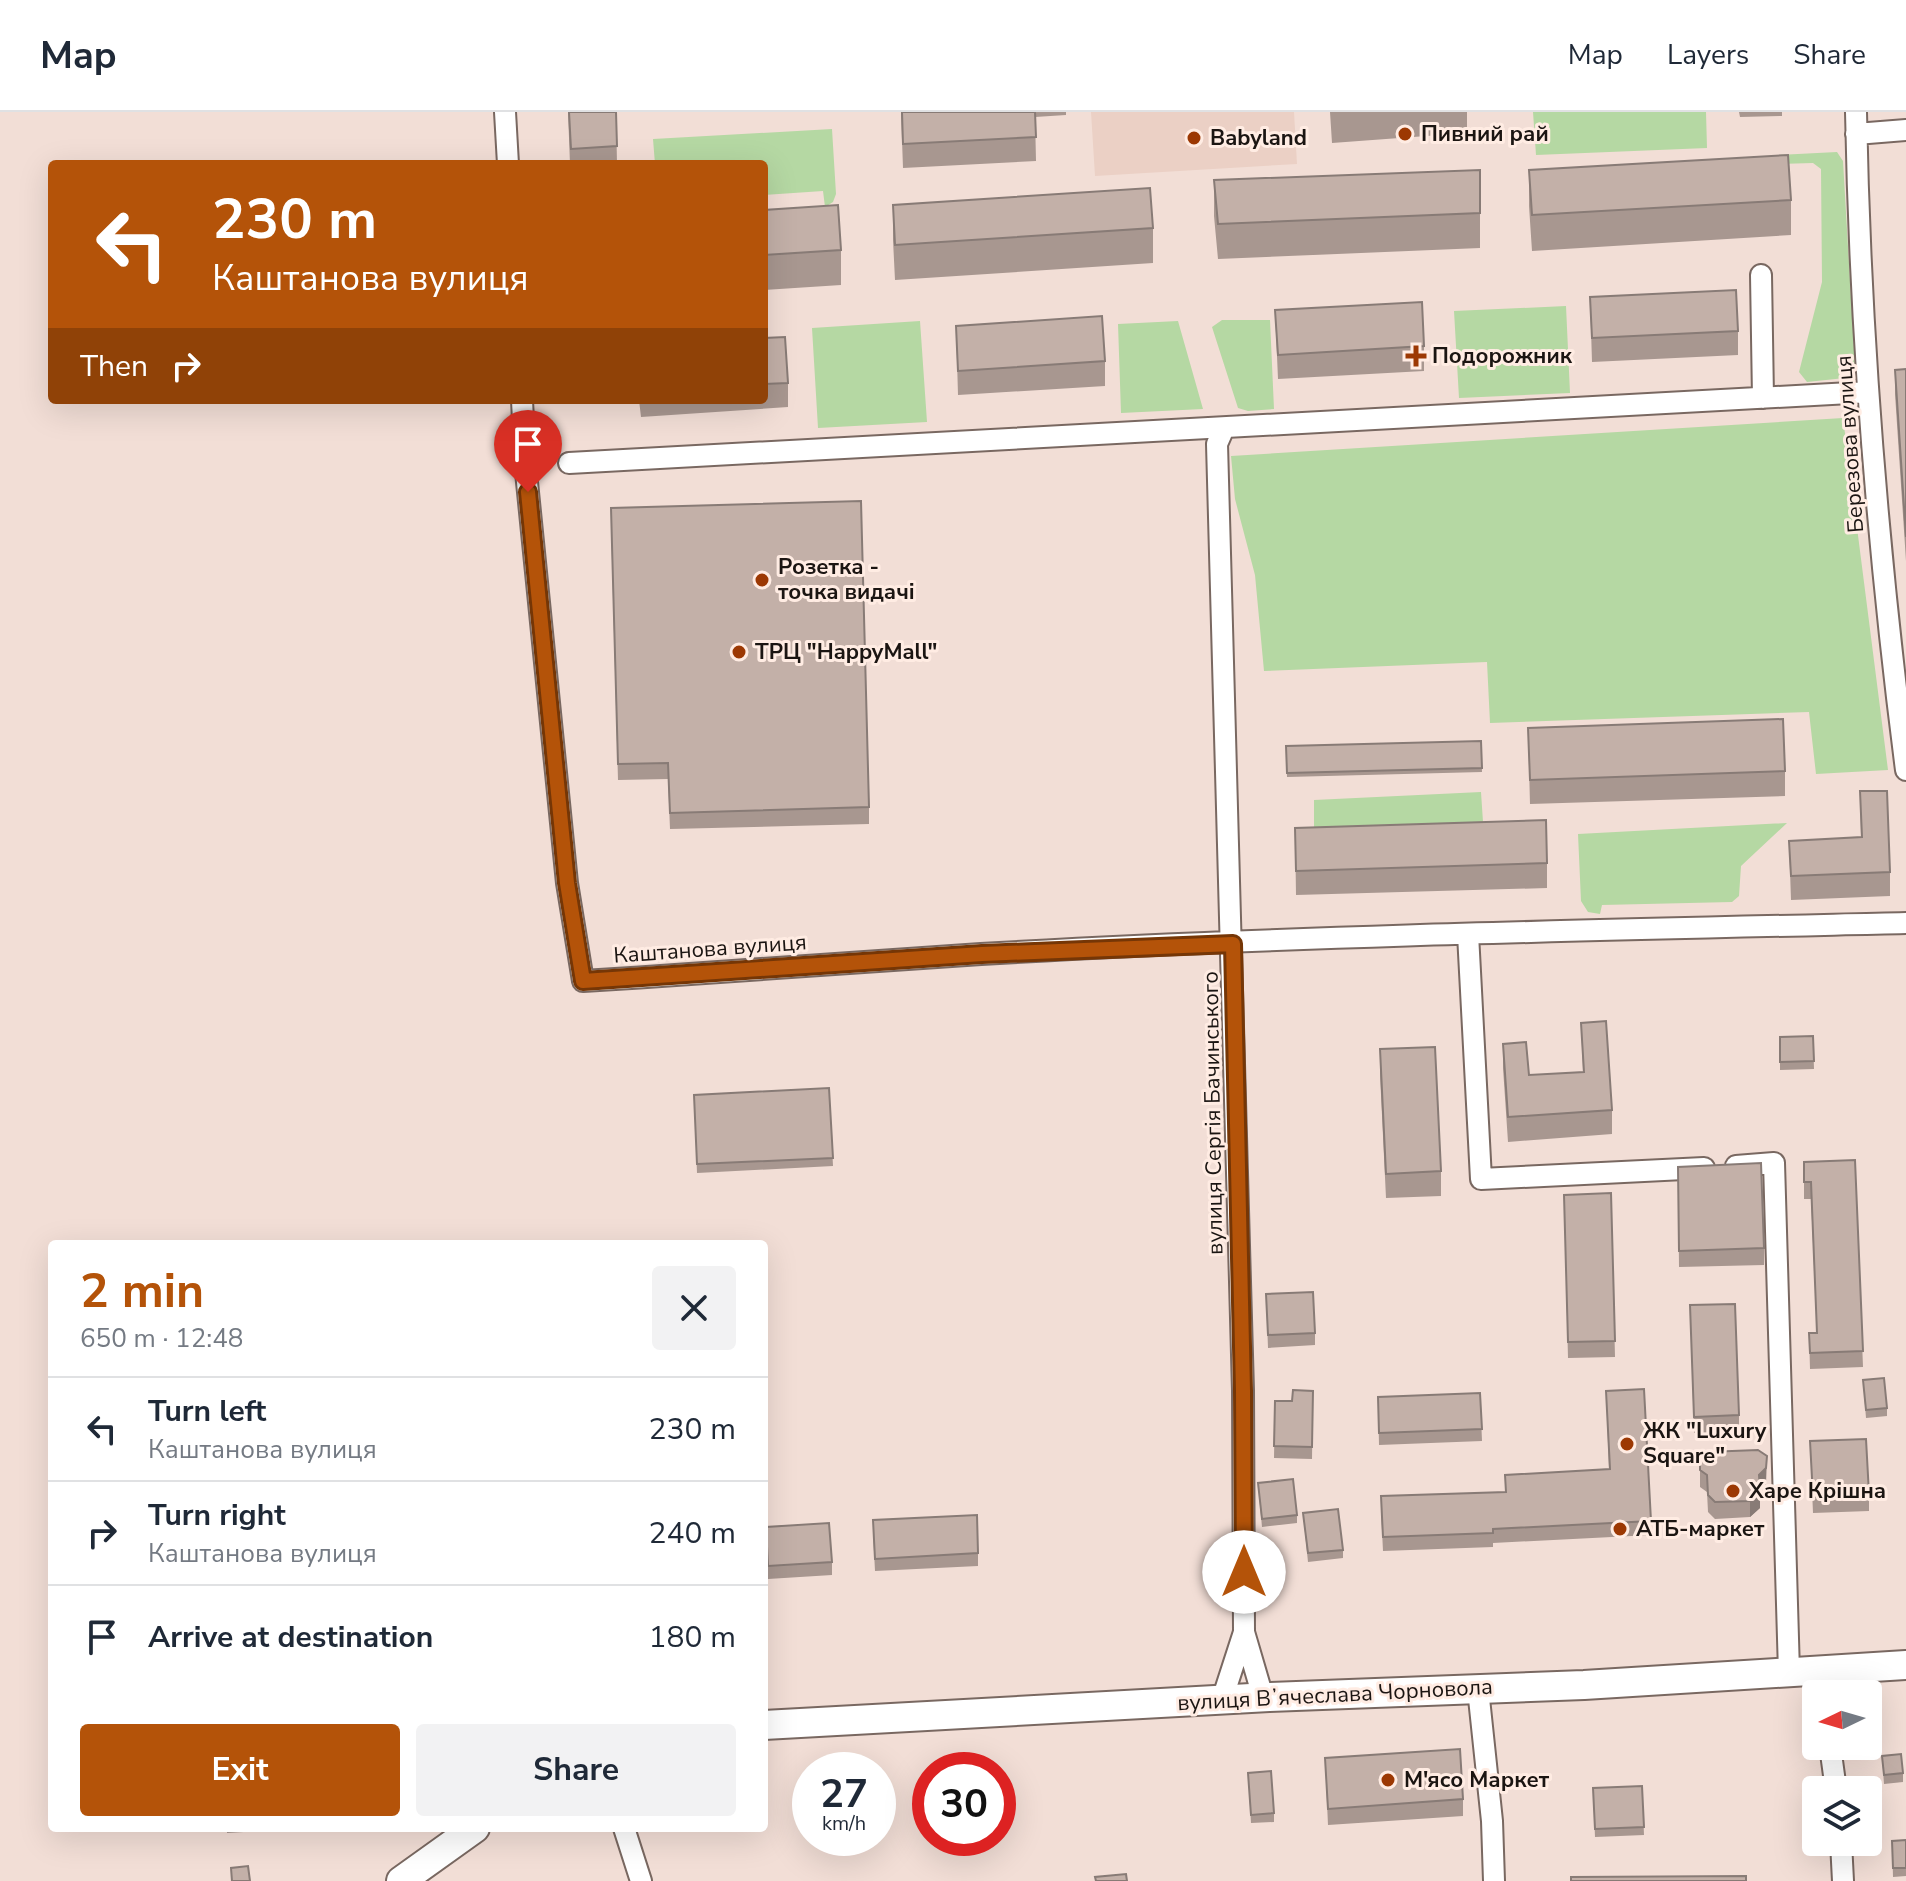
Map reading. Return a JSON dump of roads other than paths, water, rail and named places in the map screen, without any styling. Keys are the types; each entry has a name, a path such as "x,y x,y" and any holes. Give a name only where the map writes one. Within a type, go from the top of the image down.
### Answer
{"main road":[{"name":"вулиця Вʼячеслава Чорновола","path":"1830,1680 1906,1665"},
{"name":"вулиця Вʼячеслава Чорновола","path":"768,1725 1789,1672 1814,1680"},
{"path":"401,1881 469,1832"}],"street":[{"path":"505,112 508,160"},
{"name":"Березова вулиця","path":"1856,112 1868,392 1890,644 1906,770"},
{"path":"1856,134 1906,130"},
{"path":"1761,275 1763,398"},
{"path":"569,463 1868,392"},
{"name":"Каштанова вулиця","path":"522,404 525,462 567,883 583,981 982,954 1233,944"},
{"name":"вулиця Сергія Бачинського","path":"1222,1700 1244,1632 1243,1391 1233,944 1217,444 1224,428"},
{"path":"1233,944 1468,934 1906,923"},
{"path":"1468,934 1481,1179 1774,1163 1789,1672"},
{"path":"1244,1632 1263,1697"},
{"path":"1478,1689 1492,1821 1494,1881"},
{"path":"625,1832 641,1881"},
{"path":"1842,1856 1843,1881"}],"place":[{"name":"Пивний рай","path":"1405,134"},
{"name":"Babyland","path":"1194,138"},
{"name":"Подорожник","path":"1416,356"},
{"name":"Розетка - точка видачі","path":"762,580"},
{"name":"ТРЦ \"HappyMall\"","path":"739,652"},
{"name":"ЖК \"Luxury Square\"","path":"1627,1444"},
{"name":"Харе Крішна","path":"1733,1491"},
{"name":"АТБ-маркет","path":"1620,1529"},
{"name":"М'ясо Маркет","path":"1388,1780"}]}
